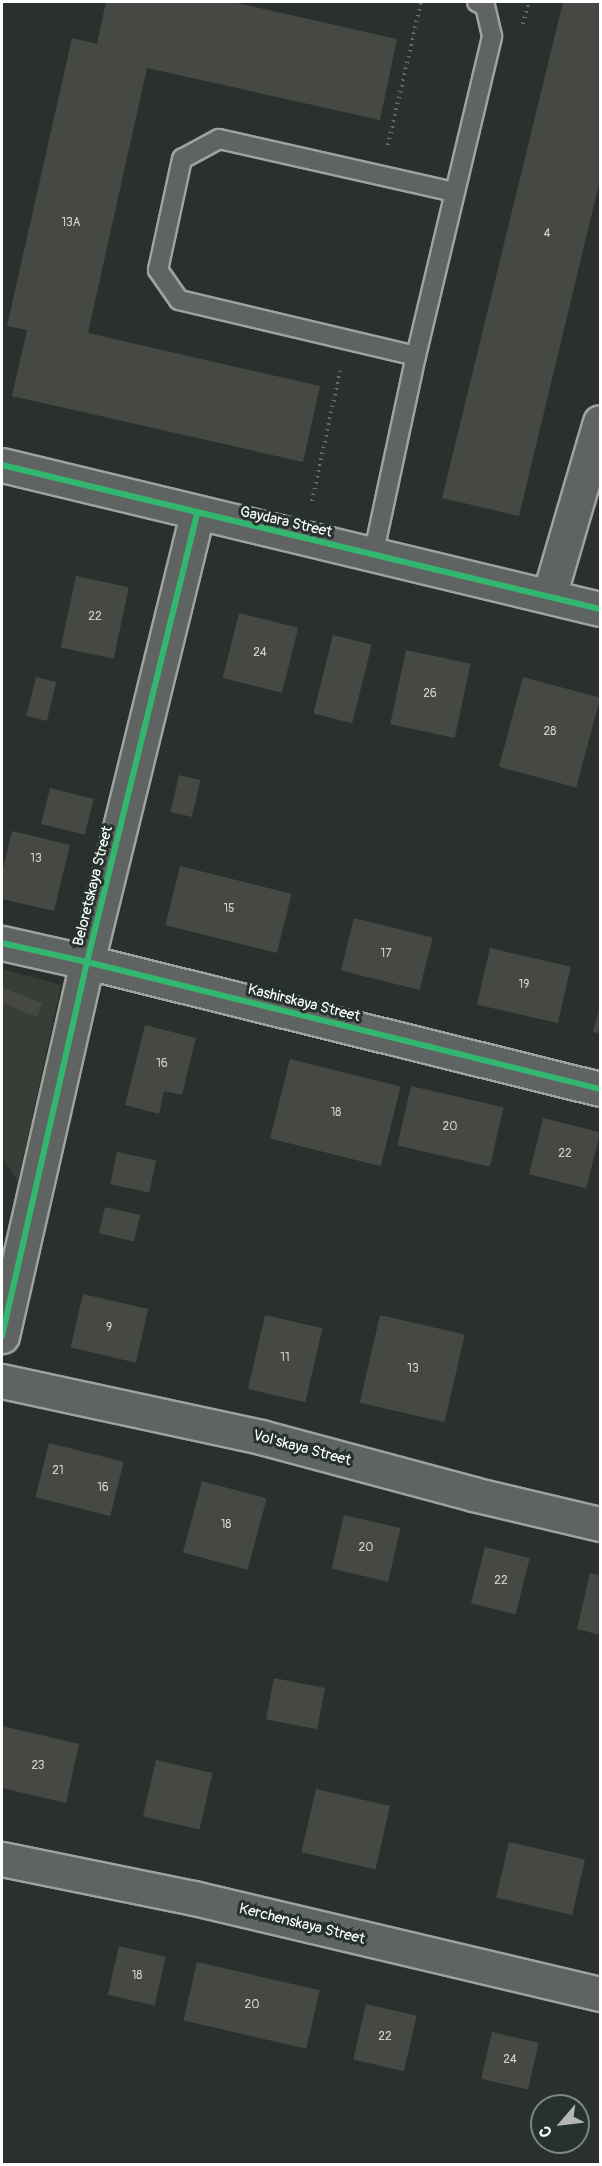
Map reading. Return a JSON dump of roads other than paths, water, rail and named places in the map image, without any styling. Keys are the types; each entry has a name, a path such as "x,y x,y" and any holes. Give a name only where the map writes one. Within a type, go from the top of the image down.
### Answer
{"street":[{"path":"549,596 600,423"},
{"name":"Gaydara Street","path":"2,465 196,514 600,609"},
{"name":"Beloretskaya Street","path":"2,1336 87,962 196,514"},
{"name":"Kashirskaya Street","path":"2,943 600,1089"},
{"name":"Vol'skaya Street","path":"2,1381 261,1437 473,1494 600,1524"},
{"name":"Kerchenskaya Street","path":"2,1860 194,1898 600,1994"}],"lane":[{"path":"373,556 416,356 492,36 484,3"},
{"path":"416,356 179,300 158,270 182,159 219,139 454,192"}]}
